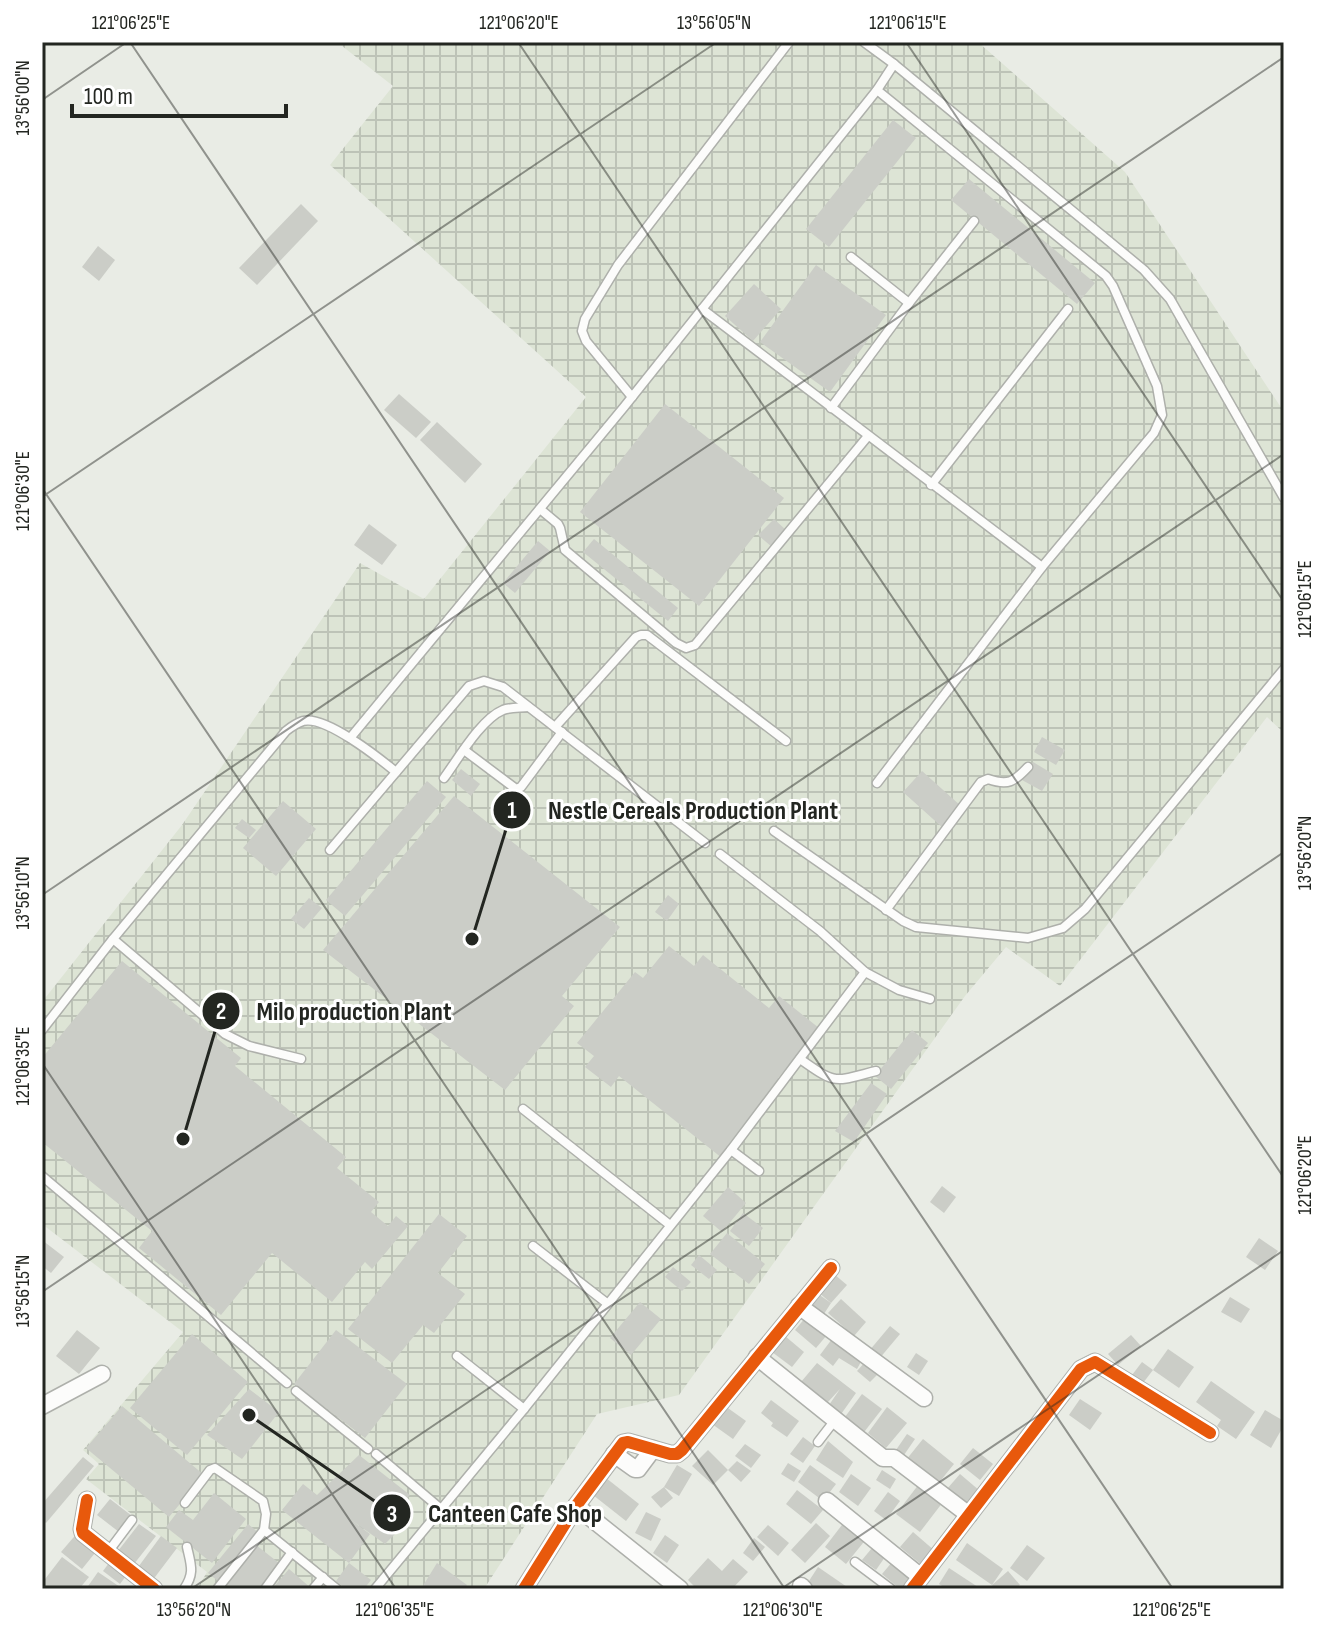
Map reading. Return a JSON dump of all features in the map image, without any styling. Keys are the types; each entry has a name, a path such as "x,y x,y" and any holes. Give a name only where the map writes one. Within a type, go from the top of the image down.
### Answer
{"street":[{"path":"524,1589 576,1506 623,1443 670,1454 682,1450 831,1268"},
{"path":"799,1306 924,1398"},
{"path":"757,1357 883,1458 894,1458 969,1515"},
{"path":"827,1501 917,1583 1081,1369 1095,1362 1210,1433"},
{"path":"42,1406 102,1374"},
{"path":"614,1454 635,1469 640,1468 653,1449"},
{"path":"87,1500 82,1531 154,1589"},
{"path":"576,1506 680,1589"}],"lane":[{"path":"632,397 586,341 582,331 585,319 618,265 789,42"},
{"path":"864,42 1144,270 1170,299 1284,498"},
{"path":"351,737 632,397 877,90 894,64"},
{"path":"877,90 1106,276 1157,386 1162,415 1154,433 1042,567 877,783"},
{"path":"831,408 974,221"},
{"path":"851,257 909,303"},
{"path":"702,309 1042,567"},
{"path":"931,485 1068,309"},
{"path":"540,509 558,524 565,550 676,643 686,648 695,645 868,436"},
{"path":"464,750 512,788 521,787 559,730 636,637 641,635 647,635 786,741"},
{"path":"774,831 886,910 916,927 1028,938 1063,928 1085,909 1284,669"},
{"path":"330,850 469,686 484,681 503,687 705,843"},
{"path":"444,778 494,715 504,710 529,707"},
{"path":"42,1030 113,939 286,731 301,721 312,720 351,737 396,772"},
{"path":"886,910 981,782 988,779 1007,783 1016,780 1028,767"},
{"path":"720,854 820,931 865,972 899,990 930,999"},
{"path":"113,939 225,1034 249,1046 301,1059"},
{"path":"375,1589 731,1150 865,972"},
{"path":"800,1059 827,1078 836,1080 876,1071"},
{"path":"523,1109 670,1225"},
{"path":"731,1150 759,1171"},
{"path":"42,1176 287,1383"},
{"path":"533,1246 608,1304"},
{"path":"457,1356 524,1409"},
{"path":"296,1391 441,1509"},
{"path":"818,1442 835,1420"},
{"path":"185,1503 210,1470 215,1468 263,1501 266,1514 264,1530 218,1588"},
{"path":"108,1552 132,1520"},
{"path":"264,1530 337,1589"},
{"path":"184,1589 192,1573 187,1547"},
{"path":"265,1589 292,1552"},
{"path":"855,1562 891,1589"},
{"path":"313,1589 323,1577"}],"shaded area":[{"path":"337,42 978,42 1125,172 1284,412 1284,733 1267,717 1060,986 1006,947 965,996 679,1395 597,1414 484,1589 197,1589 207,1572 86,1479 99,1464 83,1450 183,1332 42,1224 42,1002 182,825 360,563 424,599 586,397 330,165 393,86"}],"building":[{"path":"893,120 916,138 829,247 806,229"},
{"path":"969,179 1095,283 1077,304 951,200"},
{"path":"301,204 318,221 257,285 239,268"},
{"path":"98,246 115,260 99,281 82,267"},
{"path":"816,265 886,315 830,392 760,342"},
{"path":"754,284 781,309 753,341 725,316"},
{"path":"399,394 431,422 416,438 384,410"},
{"path":"665,404 784,498 699,606 580,512"},
{"path":"437,422 482,464 465,483 420,440"},
{"path":"774,519 787,531 772,547 758,535"},
{"path":"369,524 397,545 382,565 354,545"},
{"path":"594,539 678,608 668,621 583,552"},
{"path":"538,541 550,551 515,593 503,583"},
{"path":"1042,737 1065,750 1056,765 1034,752"},
{"path":"1033,762 1053,774 1042,791 1022,780"},
{"path":"461,769 480,784 471,796 452,780"},
{"path":"922,771 962,807 943,828 903,792"},
{"path":"427,781 446,797 345,916 326,900"},
{"path":"454,796 620,927 562,996 574,1006 505,1090 323,950"},
{"path":"283,801 316,829 276,876 243,848"},
{"path":"242,819 256,830 249,838 235,828"},
{"path":"668,895 679,904 667,921 655,912"},
{"path":"309,898 322,908 304,929 291,919"},
{"path":"669,946 694,966 703,955 769,1008 779,996 819,1028 778,1078 783,1083 722,1158 619,1076 611,1087 585,1067 594,1056 577,1043 635,972 643,978"},
{"path":"122,961 241,1058 235,1066 346,1157 337,1168 379,1202 371,1212 388,1226 396,1216 408,1226 372,1269 365,1262 332,1302 272,1253 221,1315 139,1248 152,1231 42,1142 45,1133 42,1131 42,1058"},
{"path":"912,1030 928,1043 891,1089 875,1076"},
{"path":"871,1083 887,1094 854,1142 835,1131"},
{"path":"942,1186 956,1197 944,1213 930,1202"},
{"path":"728,1187 746,1203 722,1232 703,1216"},
{"path":"743,1213 763,1228 749,1246 730,1231"},
{"path":"439,1214 467,1236 438,1273 465,1294 434,1333 423,1325 392,1363 348,1329"},
{"path":"727,1233 765,1264 749,1284 710,1254"},
{"path":"1259,1238 1278,1251 1265,1270 1246,1257"},
{"path":"42,1240 64,1257 51,1273 42,1266"},
{"path":"699,1255 717,1270 709,1279 691,1265"},
{"path":"673,1267 691,1282 682,1291 665,1277"},
{"path":"834,1274 847,1285 831,1303 818,1292"},
{"path":"814,1291 831,1303 822,1317 804,1305"},
{"path":"1230,1297 1250,1309 1241,1323 1221,1312"},
{"path":"841,1299 866,1322 854,1336 828,1313"},
{"path":"640,1302 661,1319 631,1355 610,1338"},
{"path":"806,1317 827,1335 816,1348 795,1330"},
{"path":"890,1326 900,1334 879,1359 869,1351"},
{"path":"77,1330 100,1348 79,1374 56,1356"},
{"path":"336,1330 407,1384 365,1438 294,1384"},
{"path":"192,1334 248,1382 187,1455 130,1408"},
{"path":"1131,1335 1141,1346 1118,1365 1108,1354"},
{"path":"785,1336 804,1352 792,1367 772,1352"},
{"path":"832,1339 862,1360 857,1369 839,1358 833,1366 820,1355"},
{"path":"1168,1349 1194,1367 1179,1388 1153,1370"},
{"path":"916,1353 928,1361 919,1375 907,1367"},
{"path":"865,1362 878,1374 870,1382 857,1371"},
{"path":"1142,1362 1153,1370 1143,1383 1132,1375"},
{"path":"817,1363 856,1393 839,1417 827,1408 840,1389 827,1403 801,1382"},
{"path":"1211,1381 1255,1412 1236,1439 1217,1426 1221,1420 1196,1402"},
{"path":"249,1389 279,1412 242,1459 207,1435"},
{"path":"862,1394 882,1409 861,1436 842,1421"},
{"path":"1080,1399 1102,1413 1090,1430 1069,1415"},
{"path":"771,1400 799,1421 787,1437 771,1426 773,1423 761,1413"},
{"path":"122,1406 204,1475 169,1517 86,1448"},
{"path":"725,1406 746,1421 733,1439 712,1424"},
{"path":"887,1407 907,1423 886,1448 868,1433"},
{"path":"1265,1410 1284,1421 1271,1448 1250,1435"},
{"path":"907,1434 915,1439 904,1455 896,1450"},
{"path":"803,1437 815,1446 803,1463 790,1454"},
{"path":"923,1439 954,1464 937,1485 906,1460"},
{"path":"828,1441 853,1462 843,1478 816,1460"},
{"path":"745,1444 761,1455 751,1468 735,1456"},
{"path":"973,1448 993,1464 980,1480 960,1464"},
{"path":"708,1450 728,1470 713,1485 692,1466"},
{"path":"359,1455 410,1495 393,1512 406,1523 385,1544 347,1517 370,1534 349,1563 282,1510 303,1484 317,1495"},
{"path":"83,1457 94,1466 46,1523 42,1520 42,1504"},
{"path":"737,1461 751,1471 741,1482 728,1470"},
{"path":"788,1463 801,1471 794,1482 781,1474"},
{"path":"677,1465 692,1474 679,1496 664,1487"},
{"path":"810,1465 836,1484 823,1501 798,1482"},
{"path":"882,1470 896,1479 890,1489 876,1480"},
{"path":"851,1474 871,1488 858,1506 839,1492"},
{"path":"960,1474 980,1491 967,1507 947,1489"},
{"path":"606,1478 639,1504 626,1521 593,1495"},
{"path":"919,1484 943,1502 920,1532 896,1514"},
{"path":"664,1487 673,1498 661,1508 651,1497"},
{"path":"797,1490 823,1510 811,1524 786,1504"},
{"path":"888,1492 900,1501 886,1520 874,1511"},
{"path":"214,1493 246,1519 212,1563 166,1527 179,1510 193,1520"},
{"path":"110,1499 132,1516 119,1532 97,1515"},
{"path":"646,1512 661,1519 651,1541 635,1533"},
{"path":"845,1521 867,1538 846,1564 825,1547"},
{"path":"816,1523 830,1536 805,1563 791,1550"},
{"path":"139,1524 156,1536 134,1564 118,1551"},
{"path":"248,1524 259,1533 219,1582 208,1573"},
{"path":"768,1525 789,1543 778,1556 757,1537"},
{"path":"79,1531 99,1548 82,1569 61,1552"},
{"path":"913,1532 935,1551 923,1566 900,1547"},
{"path":"665,1535 679,1545 667,1563 653,1553"},
{"path":"161,1536 177,1548 152,1581 136,1570"},
{"path":"754,1538 765,1547 753,1561 743,1553"},
{"path":"967,1543 1003,1569 992,1585 956,1560"},
{"path":"256,1545 279,1563 259,1589 222,1589"},
{"path":"1027,1545 1045,1558 1027,1581 1010,1568"},
{"path":"872,1548 885,1557 876,1570 862,1560"},
{"path":"62,1557 89,1577 79,1589 42,1589 42,1583"},
{"path":"708,1558 722,1571 733,1559 748,1572 732,1589 697,1589 688,1580"},
{"path":"112,1559 129,1572 120,1584 103,1571"},
{"path":"893,1561 917,1581 910,1589 900,1589 882,1574"},
{"path":"349,1563 371,1580 364,1589 346,1589 336,1581"},
{"path":"437,1563 467,1585 464,1589 421,1589"},
{"path":"818,1567 850,1589 814,1589 807,1584"},
{"path":"949,1568 981,1589 947,1589 939,1584"},
{"path":"289,1569 312,1589 272,1589"},
{"path":"1008,1571 1020,1585 1015,1589 995,1589 992,1585"},
{"path":"98,1572 120,1587 86,1589"}],"cycle path":[{"path":"524,1589 576,1506 623,1443 670,1454 682,1450 831,1268"},
{"path":"912,1589 1081,1369 1095,1362 1210,1433"},
{"path":"87,1500 83,1533 154,1589"}],"place":[{"name":"Nestle Cereals Production Plant","path":"472,939"},
{"name":"Milo production Plant","path":"183,1139"},
{"name":"Canteen Cafe Shop","path":"249,1415"}]}
